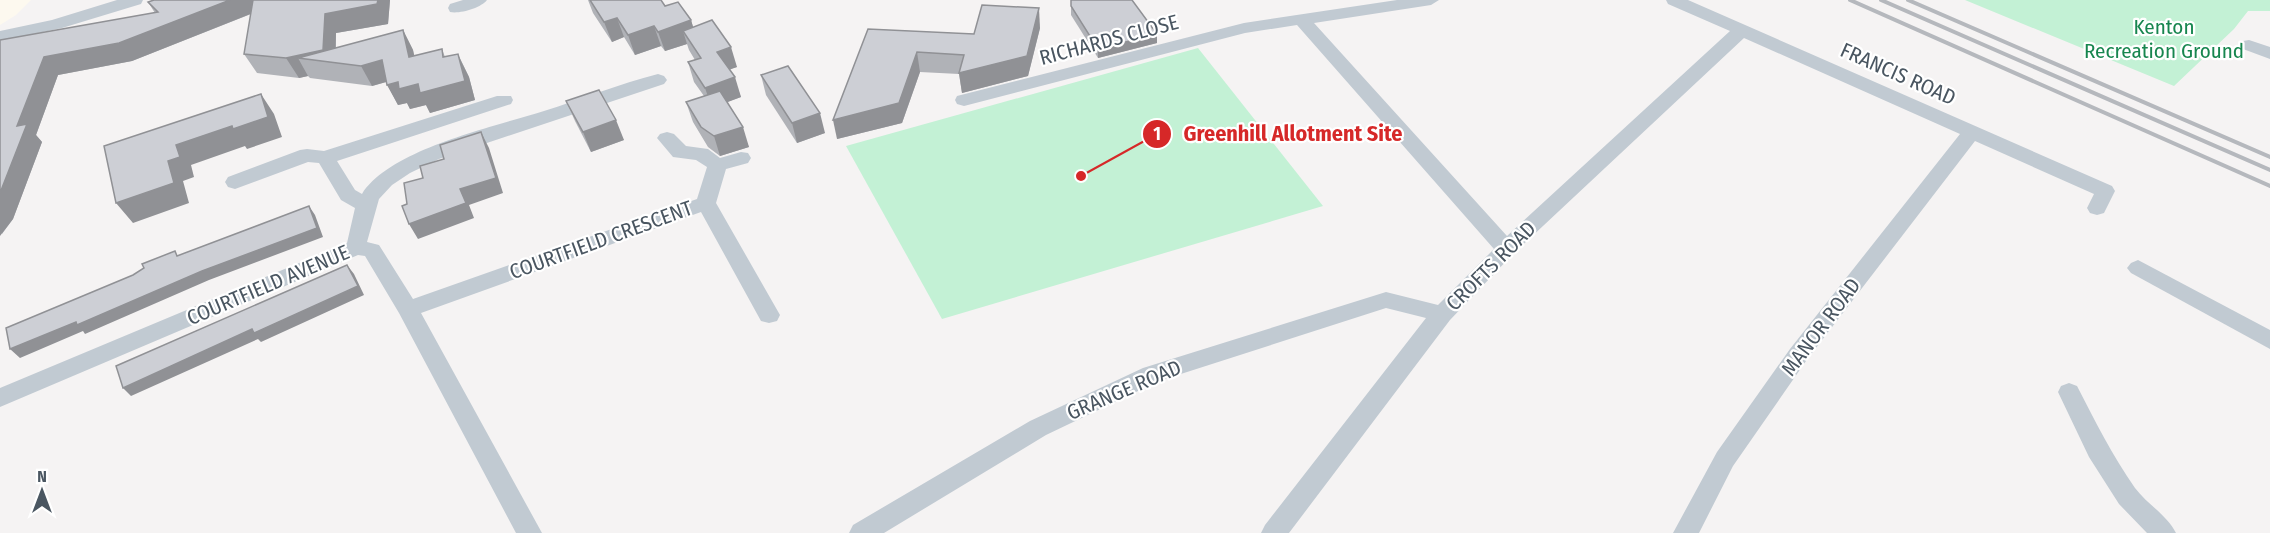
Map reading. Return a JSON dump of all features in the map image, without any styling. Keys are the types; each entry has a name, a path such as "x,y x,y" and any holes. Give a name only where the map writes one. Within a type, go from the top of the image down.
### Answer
{"street":[{"path":"0,36 56,24 135,0"},
{"path":"456,8 479,0"},
{"name":"RICHARDS CLOSE","path":"964,100 1244,28 1431,0"},
{"name":"FRANCIS ROAD","path":"1674,0 1971,131 2101,200"},
{"path":"1300,18 1506,249"},
{"name":"CROFTS ROAD","path":"1274,533 1442,314 1506,249 1742,30"},
{"path":"2249,45 2270,54"},
{"path":"356,247 366,205 377,188 398,170 432,154 658,80"},
{"path":"235,182 307,155 325,158 504,100"},
{"name":"MANOR ROAD","path":"1686,533 1725,459 1798,356 1971,131"},
{"path":"667,138 680,152 701,154 717,165"},
{"path":"325,158 348,195 366,205"},
{"path":"717,165 741,158"},
{"path":"706,202 717,165"},
{"name":"COURTFIELD CRESCENT","path":"408,309 706,202 770,315"},
{"name":"COURTFIELD AVENUE","path":"0,398 356,247 372,250 408,309 529,533"},
{"path":"2138,268 2270,340"},
{"name":"GRANGE ROAD","path":"862,533 1038,428 1151,374 1386,300 1442,314"},
{"path":"2069,392 2097,450 2122,488 2163,533"}],"shaded area":[{"path":"0,0 31,0 16,15 0,25"}],"green space":[{"name":"Kenton Recreation Ground","path":"1965,0 2270,0 2270,11 2248,11 2234,29 2174,86"},
{"path":"1198,48 1323,206 942,319 846,146"}],"building":[{"path":"154,0 230,0 119,43 44,57 17,126 27,124 0,193 0,40 158,12 148,2"},
{"path":"253,0 378,0 377,4 325,14 323,50 286,58 244,54"},
{"path":"590,0 661,0 665,6 678,2 691,20 658,32 654,26 628,35 617,18 604,22"},
{"path":"1071,0 1132,0 1157,34 1098,49 1071,6"},
{"path":"982,5 1039,8 1027,56 959,73 964,55 917,52 899,103 833,120 868,29 974,34"},
{"path":"712,20 731,47 717,52 735,77 705,88 688,62 701,58 683,31"},
{"path":"403,30 409,57 442,49 443,57 458,54 465,81 420,93 418,84 399,89 398,82 387,85 382,60 361,66 298,58"},
{"path":"788,66 820,113 792,123 761,75"},
{"path":"599,90 616,120 583,132 566,101"},
{"path":"720,91 743,127 714,136 701,127 686,102"},
{"path":"261,94 268,117 233,129 232,126 176,145 180,157 168,161 174,183 116,203 104,146"},
{"path":"481,132 496,178 460,189 466,203 409,224 402,206 407,204 404,183 423,178 420,166 444,159 440,145"},
{"path":"309,206 317,228 202,271 77,325 76,322 10,349 6,328 133,275 144,268 142,264 175,251 177,256"},
{"path":"347,265 358,286 254,333 252,329 123,388 116,366"}],"railway":[{"path":"1850,0 2270,186"},
{"path":"1881,0 2270,170"},
{"path":"1908,0 2270,157"}],"place":[{"name":"Greenhill Allotment Site","path":"1081,176"}]}
